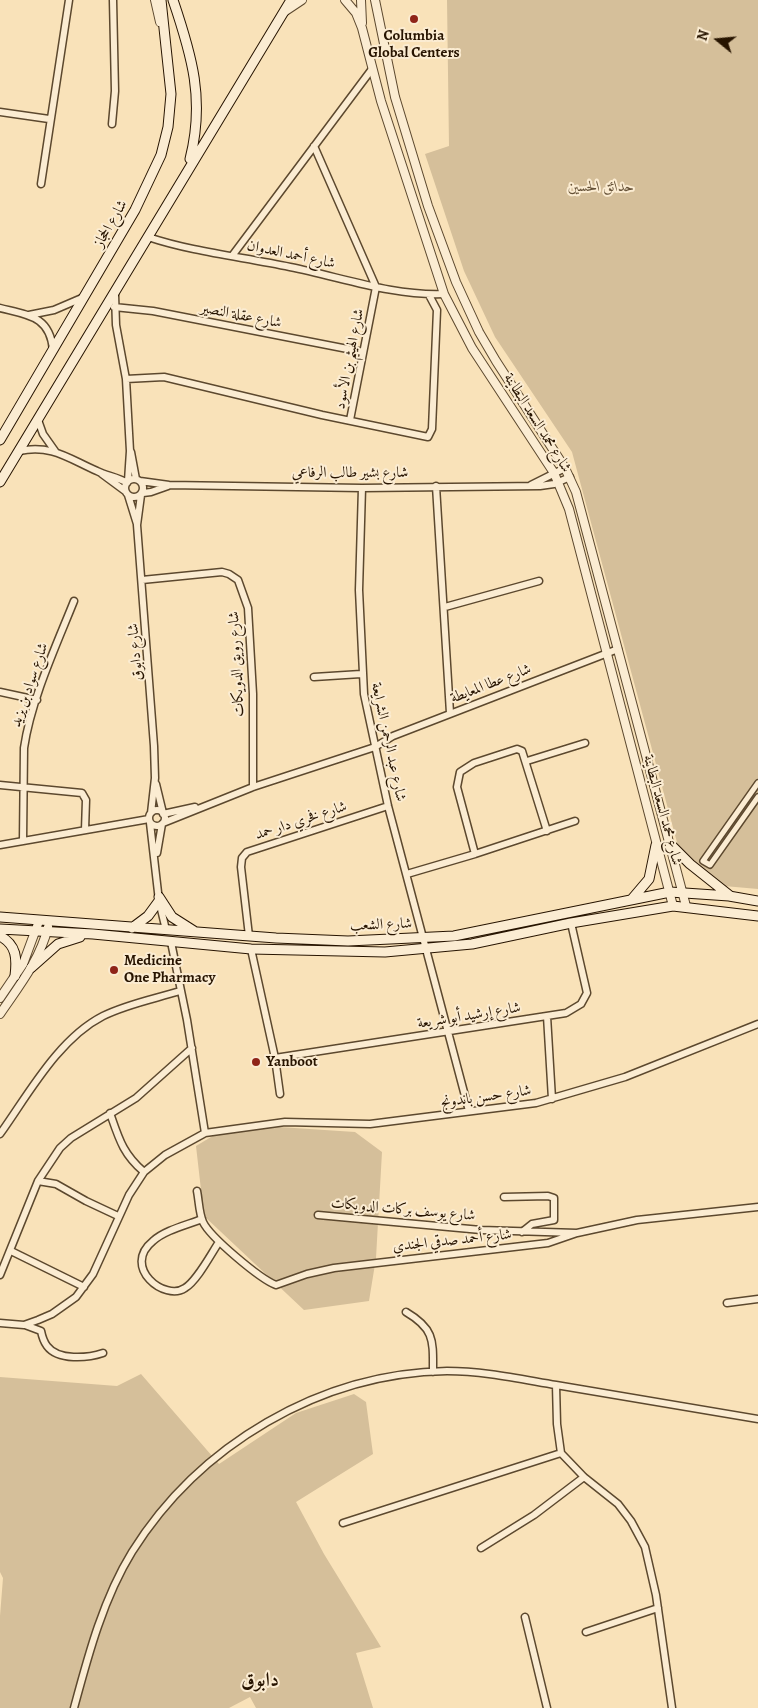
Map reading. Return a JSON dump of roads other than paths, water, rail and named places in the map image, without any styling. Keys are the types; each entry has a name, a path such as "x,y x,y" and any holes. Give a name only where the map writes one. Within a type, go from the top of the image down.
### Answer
{"main road":[{"path":"161,0 164,35"},
{"path":"173,0 187,42 196,79 196,129 187,169"},
{"path":"0,482 115,294 187,169 291,0"},
{"name":"شارع الحجاز","path":"0,440 86,297 152,177 164,146 171,94 164,35"},
{"path":"632,899 649,879 656,845"},
{"path":"671,846 729,896"},
{"name":"شارع الشعب","path":"0,917 132,928 348,941 448,937 491,930 670,892 729,896 758,901"},
{"path":"132,928 148,916 159,899 172,917 196,932"},
{"name":"شارع الشعب","path":"0,929 93,934 251,949 376,952 427,949 485,942 571,923 674,906 758,916"},
{"path":"31,968 58,944 93,934"},
{"path":"0,936 12,945 15,951 15,976"}],"street":[{"path":"41,184 49,119 69,0"},
{"path":"112,124 115,91 113,0"},
{"name":"شارع الحجاز","path":"154,0 164,35"},
{"path":"282,13 302,0"},
{"name":"شارع محمد السعد البطاينة","path":"345,0 353,9 362,28 380,101 444,294 472,348 554,472 569,509 656,845 674,906"},
{"path":"361,0 362,28"},
{"name":"شارع محمد السعد البطاينة","path":"375,0 396,97 428,206 465,302 496,361 565,468 576,492 686,906"},
{"path":"232,256 372,69"},
{"path":"380,101 396,97"},
{"path":"0,112 49,119"},
{"path":"314,146 376,287"},
{"name":"شارع أحمد العدوان","path":"148,237 170,244 376,287 429,295 444,294"},
{"name":"شارع الهيثم بن الأسود","path":"126,379 164,377 350,420 376,287"},
{"path":"115,294 114,307 119,347 126,379 130,451 126,493"},
{"path":"350,420 424,438 430,433 437,310 429,295"},
{"path":"29,315 54,310 86,297"},
{"name":"شارع عقلة النصير","path":"114,307 153,311 363,352"},
{"path":"0,308 29,315 47,328 53,351"},
{"path":"38,420 42,434 55,450"},
{"path":"19,451 55,450 101,473 128,482 138,480"},
{"path":"101,473 134,498 142,494 143,485 138,480 130,451"},
{"name":"شارع بشير طالب الرفاعي","path":"531,485 565,468"},
{"name":"شارع بشير طالب الرفاعي","path":"138,480 169,485 362,488 546,485 570,477"},
{"name":"شارع بشير طالب الرفاعي","path":"142,494 169,485"},
{"path":"436,486 445,607 450,713"},
{"name":"شارع عبد الرحمن الشرايعة","path":"362,488 359,590 362,674 367,713 388,806 469,1112"},
{"name":"شارع دابوق","path":"126,493 137,525 152,698 155,778 150,818 159,899 166,930"},
{"name":"شارع دابوق","path":"137,525 142,494"},
{"name":"شارع رويق الدويكات","path":"142,580 222,572 234,576 242,587 249,618 253,787"},
{"path":"445,607 539,581"},
{"name":"شارع سواد بن يزيد","path":"23,841 24,748 37,700 74,601"},
{"name":"شارع عطا المعايطة","path":"375,747 393,736 450,713 618,649"},
{"path":"314,677 362,674"},
{"path":"0,692 37,700"},
{"path":"527,761 585,743"},
{"path":"150,818 156,827 204,805 253,787 375,747"},
{"path":"475,854 457,787 460,772 474,763 517,749 522,751 527,761 547,831"},
{"name":"شارع دابوق","path":"155,778 163,813 163,824 156,859"},
{"path":"758,783 703,861 710,865 758,797"},
{"path":"0,785 82,793 86,800 85,830"},
{"path":"0,845 150,818 158,810 163,813 204,805"},
{"name":"شارع فخري دار حمد","path":"249,936 241,867 244,855 257,848 388,806"},
{"path":"407,874 575,821"},
{"path":"0,998 15,976 36,932 39,921"},
{"path":"0,1014 31,968 47,933 50,921"},
{"name":"شارع إرشيد أبو شريعة","path":"275,1058 566,1013 578,1007 587,993 571,923"},
{"path":"24,1325 52,1314 67,1305 84,1287 100,1260 118,1216 144,1172 164,1155 205,1133 192,1048 171,942"},
{"path":"251,949 275,1058 280,1094"},
{"path":"0,1134 54,1057 84,1029 101,1017 115,1011 180,991"},
{"path":"547,1016 552,1100"},
{"name":"شارع حسن باندونج","path":"205,1133 285,1122 370,1124 552,1100 625,1077 758,1024"},
{"path":"0,1275 38,1181 60,1148 71,1138 110,1114 160,1078 192,1048"},
{"path":"110,1114 117,1136 128,1158 144,1172"},
{"path":"38,1181 56,1184 118,1216"},
{"name":"شارع أحمد صدقي الجندي","path":"197,1191 202,1219 220,1242 276,1285 297,1277 334,1268 548,1244 577,1233 650,1218 758,1207"},
{"path":"504,1197 548,1196 554,1198 556,1217 553,1221 532,1224 522,1232"},
{"name":"شارع يوسف بركات الدويكات","path":"318,1215 522,1232 577,1233"},
{"path":"202,1219 152,1241 142,1260 142,1269 147,1279 170,1290 186,1288 220,1242"},
{"path":"11,1251 84,1287"},
{"path":"727,1303 758,1299"},
{"path":"406,1312 420,1320 429,1330 433,1342 433,1372"},
{"path":"0,1323 24,1325 41,1331 46,1345 54,1351 86,1358 103,1353"},
{"path":"74,1708 98,1629 118,1578 143,1536 160,1513 188,1482 240,1439 286,1411 343,1387 366,1380 433,1372 476,1373 758,1419"},
{"path":"556,1385 557,1424 562,1453 584,1477 612,1498 638,1532 650,1564 672,1708"},
{"path":"343,1523 385,1508 562,1453"},
{"path":"482,1548 534,1515 584,1477"},
{"path":"586,1632 658,1608"},
{"path":"525,1617 548,1708"}],"place":[{"name":"Columbia Global Centers","path":"414,19"},
{"name":"Medicine One Pharmacy","path":"114,970"},
{"name":"Yanboot","path":"256,1062"}],"district":[{"name":"دابوق","path":"260,1681"}],"park label":[{"name":"حدائق الحسين","path":"601,187"}]}
